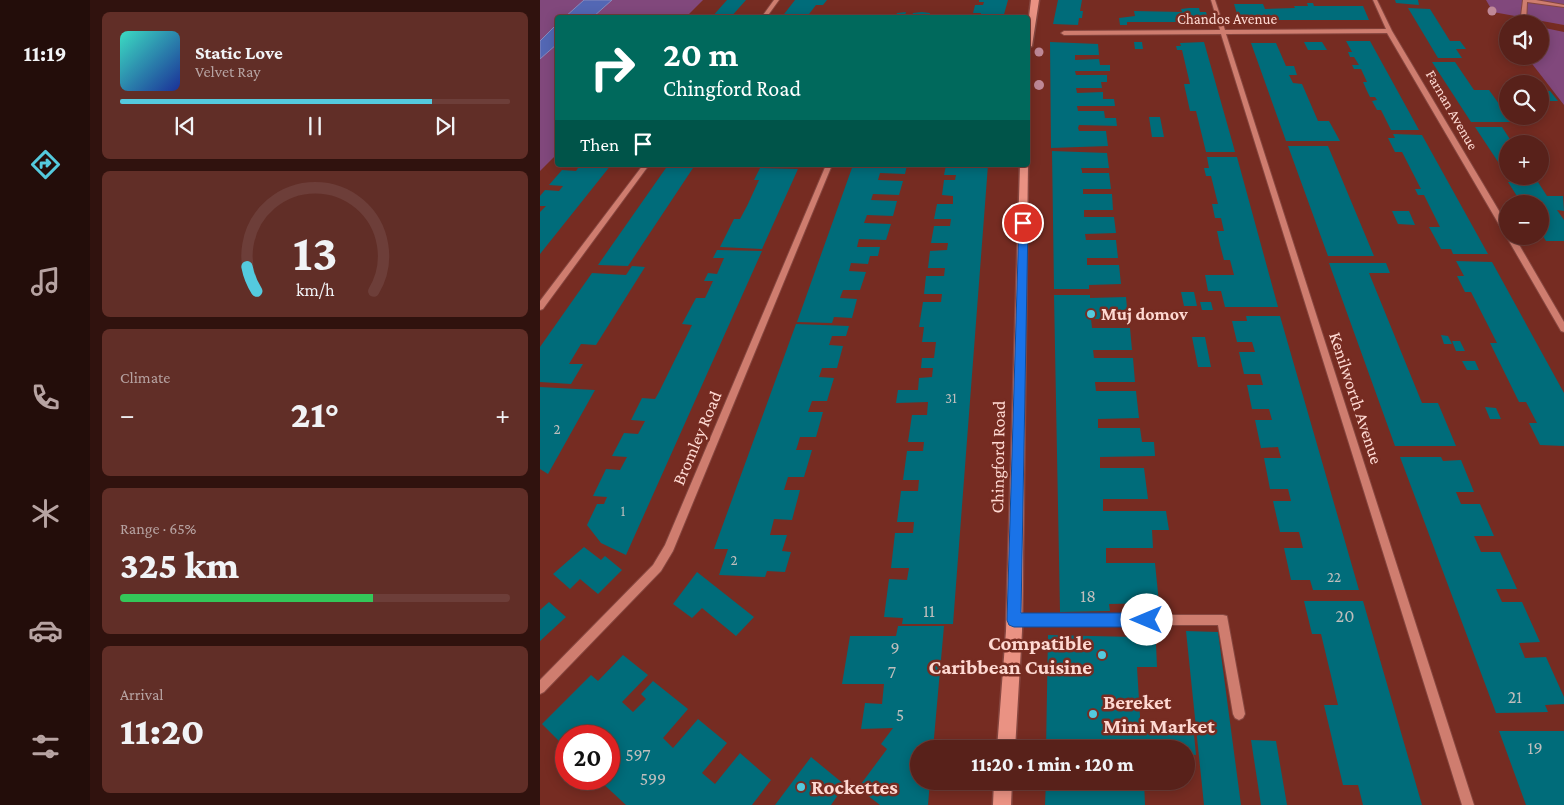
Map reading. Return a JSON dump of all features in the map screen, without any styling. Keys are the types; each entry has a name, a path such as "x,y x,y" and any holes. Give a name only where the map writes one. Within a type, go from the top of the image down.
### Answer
{"main road":[{"path":"1030,33 1035,0"},
{"name":"Chingford Road","path":"1007,740 1014,620 1025,167"},
{"path":"1002,805 1003,790"}],"street":[{"path":"765,15 777,0"},
{"name":"Kenilworth Avenue","path":"1213,0 1468,805"},
{"name":"Farnan Avenue","path":"1375,0 1389,31 1499,218"},
{"path":"1524,15 1526,0 1564,6"},
{"name":"Chandos Avenue","path":"1064,34 1389,31"},
{"path":"540,306 644,167"},
{"name":"Bromley Road","path":"540,688 658,568 669,548 827,167"},
{"path":"1515,245 1564,329"},
{"path":"1014,620 1223,620 1239,714"}],"shaded area":[{"path":"540,0 703,0 688,15 555,15 555,156 540,171"},
{"path":"1486,0 1564,0 1564,25 1549,22 1549,15 1509,15 1493,12"},
{"path":"1549,29 1564,32 1564,105 1549,86 1549,75 1541,75 1533,65 1549,65"}],"water":[{"path":"584,0 612,0 595,15 567,15"},
{"path":"555,26 555,46 540,59 540,41"}],"building":[{"path":"727,0 746,0 733,15 714,15"},
{"path":"795,0 827,0 823,5 816,5 808,15 783,15"},
{"path":"979,0 1008,0 1004,15 981,15 981,13 973,13 975,5 983,5 984,2 979,2"},
{"path":"1058,0 1082,0 1080,11 1083,11 1082,18 1079,18 1078,25 1053,24"},
{"path":"1395,0 1418,0 1419,5 1396,3"},
{"path":"1307,3 1313,3 1314,6 1363,6 1369,20 1239,20 1234,4 1263,4 1265,9 1295,8 1294,6 1308,6"},
{"path":"1199,8 1200,12 1206,12 1209,22 1127,22 1127,25 1120,25 1119,18 1135,16 1134,11 1182,12 1181,9"},
{"path":"1408,8 1430,9 1450,41 1460,41 1466,49 1456,49 1462,58 1438,58"},
{"path":"906,12 905,15 896,15 897,13"},
{"path":"913,13 930,13 930,15 912,15"},
{"path":"1346,41 1370,41 1419,130 1391,130 1381,110 1377,110 1372,101 1377,100 1375,97 1370,97 1367,91 1363,82 1367,82 1361,69 1354,69 1352,65 1359,65 1354,57 1350,57 1348,52 1352,52"},
{"path":"1050,42 1098,44 1099,55 1075,55 1075,60 1099,59 1100,65 1110,65 1110,71 1075,71 1076,75 1107,75 1107,82 1101,82 1102,88 1076,88 1077,93 1103,92 1103,99 1114,99 1115,106 1077,106 1078,111 1104,111 1105,118 1116,118 1117,126 1079,125 1078,128 1079,131 1106,131 1108,146 1051,148"},
{"path":"1134,42 1142,42 1143,49 1135,49"},
{"path":"1204,42 1235,152 1206,152 1196,111 1190,111 1184,84 1190,84 1182,50 1177,50 1176,46 1181,46 1180,43"},
{"path":"1304,42 1322,42 1327,50 1308,50"},
{"path":"1251,43 1276,43 1286,66 1294,66 1297,75 1289,75 1293,83 1302,84 1318,121 1329,121 1340,141 1286,141"},
{"path":"1432,62 1455,62 1474,90 1489,90 1499,104 1499,122 1471,122"},
{"path":"1549,91 1550,91 1558,101 1549,101"},
{"path":"1149,117 1160,117 1164,137 1152,137"},
{"path":"1475,127 1502,127 1507,135 1499,135 1499,163"},
{"path":"1393,134 1422,135 1488,254 1453,254 1451,249 1441,249 1429,227 1440,227 1424,195 1418,195 1415,189 1421,189 1402,152 1395,152 1388,138 1395,138"},
{"path":"1288,146 1328,146 1374,256 1328,256"},
{"path":"1052,151 1107,153 1109,168 1081,168 1082,173 1109,173 1111,189 1083,189 1083,194 1112,194 1113,210 1084,210 1084,217 1114,217 1116,233 1085,234 1086,240 1116,240 1118,258 1087,258 1087,265 1119,265 1121,284 1089,285 1089,289 1054,289"},
{"path":"1207,157 1237,157 1278,307 1225,307 1221,291 1208,291 1205,275 1234,275 1230,260 1224,260 1220,245 1217,231 1224,231 1221,218 1215,218 1212,204 1218,204 1211,176 1206,176 1204,168 1209,168"},
{"path":"579,167 609,167 540,254 540,212 546,206 540,206 540,196 545,190 559,191 563,186 549,185 562,170 576,171"},
{"path":"667,167 694,167 628,266 598,265"},
{"path":"852,167 907,167 905,174 880,173 878,180 903,181 899,195 873,194 871,200 897,201 893,216 867,215 864,223 891,224 886,240 859,239 857,247 880,247 878,256 870,256 868,264 851,263 849,271 866,272 860,290 843,290 840,298 857,299 852,318 834,317 832,323 797,322"},
{"path":"946,167 988,167 953,624 902,624 903,618 884,617 889,579 907,580 909,568 891,568 895,533 913,533 914,522 897,522 901,491 918,491 919,480 903,480 907,451 923,451 924,442 908,442 912,415 927,415 928,402 896,403 898,390 918,390 919,378 932,377 933,368 921,368 922,358 934,358 936,342 922,342 924,327 919,327 923,302 941,302 942,294 924,294 926,276 944,276 945,268 928,268 930,251 947,250 948,243 931,243 934,226 950,226 951,219 934,219 937,204 953,204 953,196 942,195 944,180 955,180 956,175 944,175"},
{"path":"760,168 798,169 762,249 720,247 734,219 740,219 747,206 759,180 754,180"},
{"path":"1510,185 1540,185 1546,195 1516,195"},
{"path":"1549,196 1563,196 1564,211 1557,210 1564,220 1564,241 1549,241"},
{"path":"1392,211 1409,211 1415,225 1398,224"},
{"path":"717,250 762,251 626,555 601,543 587,525 597,504 604,504 607,497 593,496 606,469 620,470 627,457 612,456 624,433 638,434 645,421 631,420 642,398 655,399 659,392 692,325 682,324 696,298 705,298 713,281 704,281 708,273 717,274 724,258 713,258"},
{"path":"1456,261 1492,262 1564,393 1564,446 1540,445 1529,423 1537,423 1526,402 1519,402 1490,343 1497,343 1471,292 1465,292 1457,276 1464,276"},
{"path":"1329,263 1386,263 1390,273 1369,273 1422,403 1438,403 1456,446 1395,446"},
{"path":"632,266 645,267 596,345 581,344 569,364 583,364 571,384 540,382 540,347 592,273 626,275"},
{"path":"1181,292 1194,292 1197,306 1184,306"},
{"path":"1054,295 1090,295 1090,298 1126,297 1128,319 1091,319 1092,328 1130,328 1132,350 1093,350 1094,358 1133,358 1135,382 1095,382 1096,391 1136,391 1139,418 1098,419 1098,428 1140,428 1142,442 1154,442 1155,456 1100,457 1100,468 1144,468 1148,499 1103,499 1103,511 1166,511 1169,530 1152,530 1153,548 1106,548 1106,563 1155,563 1159,603 1109,604 1110,611 1060,612"},
{"path":"1200,302 1211,302 1213,310 1202,310"},
{"path":"1246,316 1280,316 1359,590 1313,590 1310,580 1291,580 1284,548 1303,548 1299,532 1280,532 1273,501 1291,501 1288,489 1270,489 1264,458 1281,458 1278,447 1261,448 1255,420 1272,420 1269,409 1252,409 1247,385 1263,385 1260,374 1244,374 1239,352 1255,352 1252,342 1237,342 1232,321 1247,321"},
{"path":"796,324 849,326 846,336 832,336 829,345 843,346 837,368 822,368 819,377 834,378 827,401 812,401 808,412 823,412 816,437 800,437 796,450 812,450 804,477 788,477 784,490 800,490 792,520 774,519 770,535 787,535 782,551 791,552 785,572 767,571 765,577 719,575 728,549 714,549"},
{"path":"1441,335 1448,336 1452,344 1444,344"},
{"path":"1192,337 1205,337 1211,367 1198,367"},
{"path":"1452,341 1460,341 1465,351 1456,351"},
{"path":"1462,361 1475,361 1479,370 1467,370"},
{"path":"540,387 595,390 548,474 540,469"},
{"path":"1485,407 1496,408 1501,419 1490,419"},
{"path":"1400,457 1441,457 1443,461 1461,460 1474,492 1456,492 1461,504 1480,504 1494,536 1474,536 1481,552 1500,552 1517,589 1496,589 1502,602 1522,602 1540,642 1519,643 1525,658 1546,657 1564,697 1564,704 1545,705 1548,712 1496,713"},
{"path":"584,547 601,560 605,556 622,570 598,594 580,579 570,589 553,574"},
{"path":"697,572 754,617 736,636 702,608 692,618 673,604"},
{"path":"1304,601 1363,601 1422,805 1363,805 1358,785 1343,785 1324,705 1338,705 1321,634 1312,634"},
{"path":"549,602 566,617 540,641 540,610"},
{"path":"898,626 944,626 934,740 910,740 910,790 929,790 928,805 880,805 858,788 887,749 881,744 893,728 861,729 865,703 882,704 884,684 842,684 850,636 896,636"},
{"path":"1186,631 1218,632 1241,805 1204,805"},
{"path":"1048,635 1135,637 1136,644 1156,644 1157,667 1137,667 1141,733 1194,734 1195,740 1046,740"},
{"path":"623,655 648,675 622,702 633,712 646,699 641,694 653,681 688,709 663,738 673,748 698,719 727,743 702,773 715,784 740,753 771,780 752,805 626,805 610,790 620,790 620,725 555,725 555,737 542,724 591,675 598,681"},
{"path":"1499,731 1564,731 1564,805 1526,805"},
{"path":"1251,740 1276,741 1287,805 1261,805"},
{"path":"811,757 845,785 831,805 775,805"},
{"path":"1046,790 1144,790 1145,805 1045,805"}],"place":[{"name":"Muj domov","path":"1091,314"},
{"name":"Compatible Caribbean Cuisine","path":"1102,655"},
{"name":"Bereket Mini Market","path":"1093,714"},
{"name":"Rockettes","path":"801,787"}],"route":[{"path":"1023,223 1014,620 1147,620"}]}
